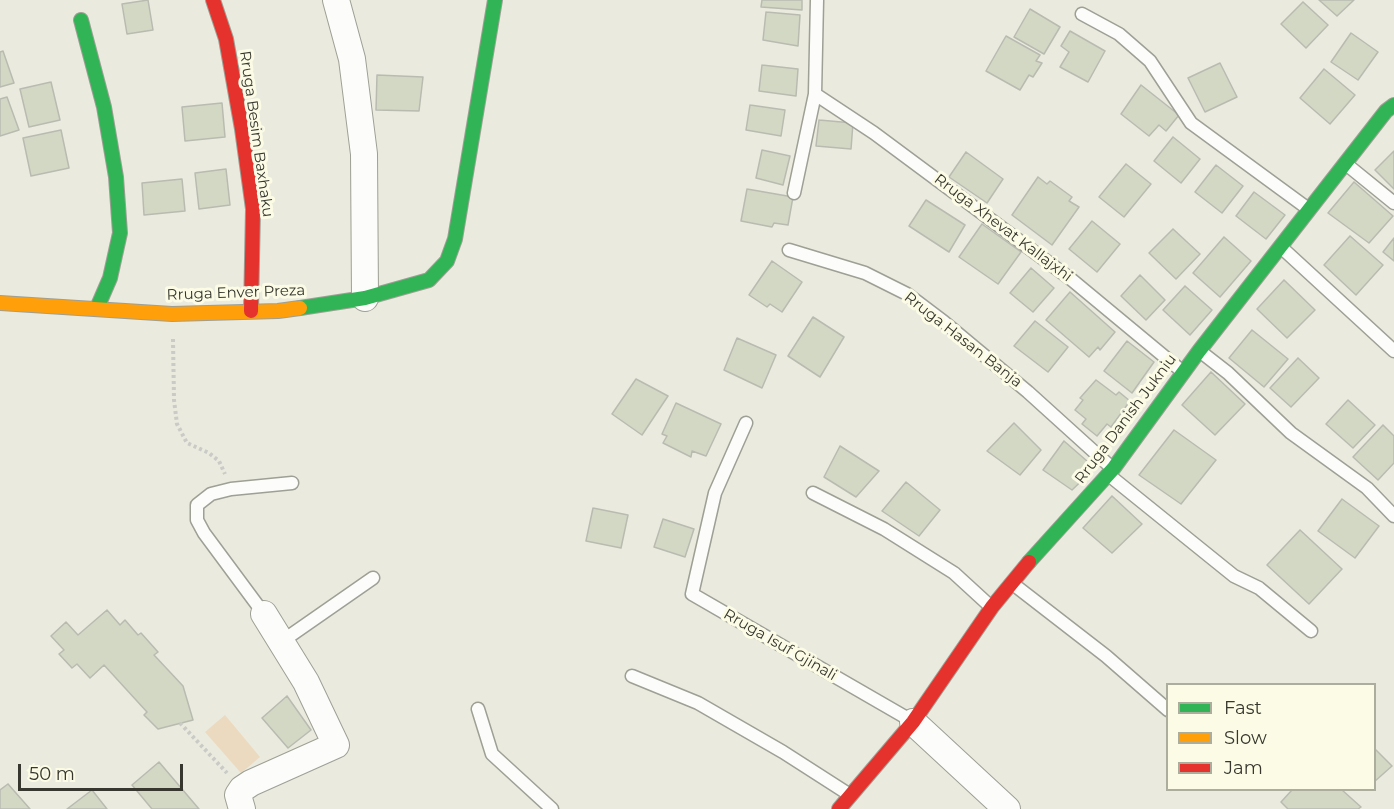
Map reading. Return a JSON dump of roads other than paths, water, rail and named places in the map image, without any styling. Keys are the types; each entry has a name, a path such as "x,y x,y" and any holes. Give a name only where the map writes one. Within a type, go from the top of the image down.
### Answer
{"street":[{"name":"Rruga Besim Baxhaku","path":"213,0 226,39 253,209 251,311"},
{"path":"336,0 352,59 364,154 366,298"},
{"name":"Rruga Enver Preza","path":"0,303 172,314 251,311 312,307 366,298 429,280 447,261 455,239 495,0"},
{"path":"81,20 104,107 116,177 120,232 110,278 97,308"},
{"name":"Rruga Danish Jukniu","path":"839,809 913,722 1011,582 1110,472 1199,351 1386,111 1394,105"},
{"path":"242,809 238,795 242,789 336,745 306,682 264,614"},
{"name":"Rruga Isuf Gjinali","path":"913,722 1006,809"}],"lane":[{"path":"794,193 815,94 817,0"},
{"path":"1082,14 1119,34 1150,60 1191,123 1309,209"},
{"name":"Rruga Xhevat Kallajxhi","path":"815,94 874,133 1018,239 1072,280 1183,372"},
{"path":"1345,163 1394,203"},
{"path":"1280,247 1394,351"},
{"name":"Rruga Hasan Banja","path":"789,250 865,273 907,294 1028,392 1110,472 1234,576 1259,588 1311,630"},
{"path":"1199,351 1228,373 1291,433 1367,488 1394,516"},
{"name":"Rruga Isuf Gjinali","path":"746,423 716,493 692,594 913,722"},
{"path":"264,614 204,532 197,520 197,505 211,494 231,489 292,483"},
{"path":"813,493 884,529 954,573 992,608"},
{"path":"281,642 373,578"},
{"path":"1011,582 1106,656 1166,709"},
{"path":"632,676 698,703 783,752 851,796"},
{"path":"478,709 492,754 552,809"}]}
